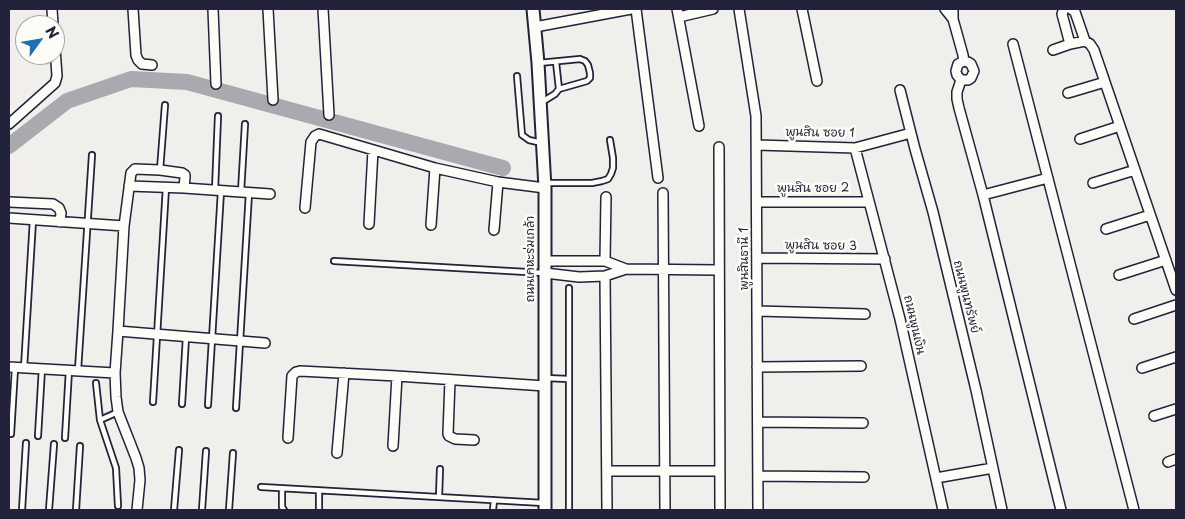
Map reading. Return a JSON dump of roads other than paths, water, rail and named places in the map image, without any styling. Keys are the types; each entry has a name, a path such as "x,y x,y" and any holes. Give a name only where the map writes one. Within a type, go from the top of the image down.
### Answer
{"street":[{"path":"133,9 136,55 142,64 152,65"},
{"path":"213,9 216,84"},
{"path":"268,9 272,100"},
{"path":"323,9 329,115"},
{"name":"ถนนเคหะร่มเกล้า","path":"534,9 544,186 545,506"},
{"path":"535,27 631,9"},
{"path":"636,9 658,178"},
{"path":"699,126 678,13 713,9"},
{"name":"พูนสินธานี 1","path":"739,9 756,110 758,510"},
{"path":"802,9 817,81"},
{"path":"945,9 953,19"},
{"path":"953,9 953,19 964,62"},
{"path":"1064,9 1062,14 1070,44"},
{"path":"1071,9 1075,12 1085,41 1094,50 1176,290"},
{"path":"1053,50 1085,41"},
{"path":"1013,44 1134,510"},
{"path":"964,62 971,64 974,71 968,80 962,80 957,75 958,64 964,62"},
{"path":"9,124 55,82 57,76 56,65"},
{"path":"962,80 957,99 983,195 1061,510"},
{"path":"1068,93 1105,82"},
{"name":"ถนนพูนทรัพย์","path":"900,90 976,390 1002,510"},
{"path":"1080,139 1120,126"},
{"name":"พูนสิน ซอย 1","path":"757,145 855,148 911,132"},
{"path":"305,208 311,142 315,136 321,135 435,168 498,182 544,186"},
{"path":"719,148 720,510"},
{"name":"ถนนพูนเงิน","path":"855,148 900,318 943,510"},
{"path":"369,224 373,150"},
{"path":"431,225 435,168"},
{"path":"137,510 140,480 139,468 118,412 114,373 124,226 131,173 135,169 183,173 185,177 184,188"},
{"path":"1093,183 1135,170"},
{"path":"983,195 1048,178"},
{"path":"494,230 498,182"},
{"path":"129,186 270,194"},
{"path":"663,193 665,510"},
{"path":"605,261 606,197"},
{"path":"9,202 53,204 59,208 60,222"},
{"name":"พูนสิน ซอย 2","path":"757,202 869,202"},
{"path":"1106,229 1150,215"},
{"path":"9,218 124,226"},
{"name":"พูนสิน ซอย 3","path":"758,258 884,259"},
{"path":"1119,275 1166,260"},
{"path":"594,261 594,276"},
{"path":"545,267 605,261 626,269 718,270"},
{"path":"545,267 580,277 605,276 626,269"},
{"path":"605,276 607,510"},
{"path":"1134,319 1176,305"},
{"path":"758,311 865,314"},
{"path":"118,332 265,343"},
{"path":"1142,368 1176,357"},
{"path":"757,367 861,366"},
{"path":"16,368 114,373"},
{"path":"288,438 292,376 300,370 450,380 545,382"},
{"path":"337,453 344,373"},
{"path":"393,446 397,376"},
{"path":"450,380 448,436 455,440 474,440"},
{"path":"1154,416 1176,409"},
{"path":"758,422 864,423"},
{"path":"936,478 993,468"},
{"path":"607,471 719,471"},
{"path":"758,476 864,477"}],"lane":[{"path":"538,63 580,59 588,65 590,73 590,78 587,81 559,90 556,94 540,103"},
{"path":"556,62 559,90"},
{"path":"517,76 522,135 529,140 542,143"},
{"path":"160,170 165,105"},
{"path":"208,406 218,190 218,116"},
{"path":"236,408 245,192 245,124"},
{"path":"544,186 592,183 608,179 611,174 613,158 610,140"},
{"path":"65,438 73,371 92,155"},
{"path":"153,402 166,187"},
{"path":"11,434 16,368 33,220"},
{"path":"334,260 545,267"},
{"path":"569,288 569,510"},
{"path":"182,404 186,337"},
{"path":"38,436 42,368"},
{"path":"545,382 569,379"},
{"path":"96,384 100,420 116,468 118,506"},
{"path":"100,420 118,412"},
{"path":"22,510 26,443"},
{"path":"49,510 54,444"},
{"path":"76,510 80,446"},
{"path":"174,510 179,450"},
{"path":"202,510 206,451"},
{"path":"229,510 233,453"},
{"path":"439,497 440,469"},
{"path":"261,488 494,500 545,506"},
{"path":"282,488 282,507 284,510"},
{"path":"319,510 320,491"},
{"path":"493,510 494,500"}],"waterway":[{"path":"9,146 67,101 131,79 187,82 503,168"}]}
